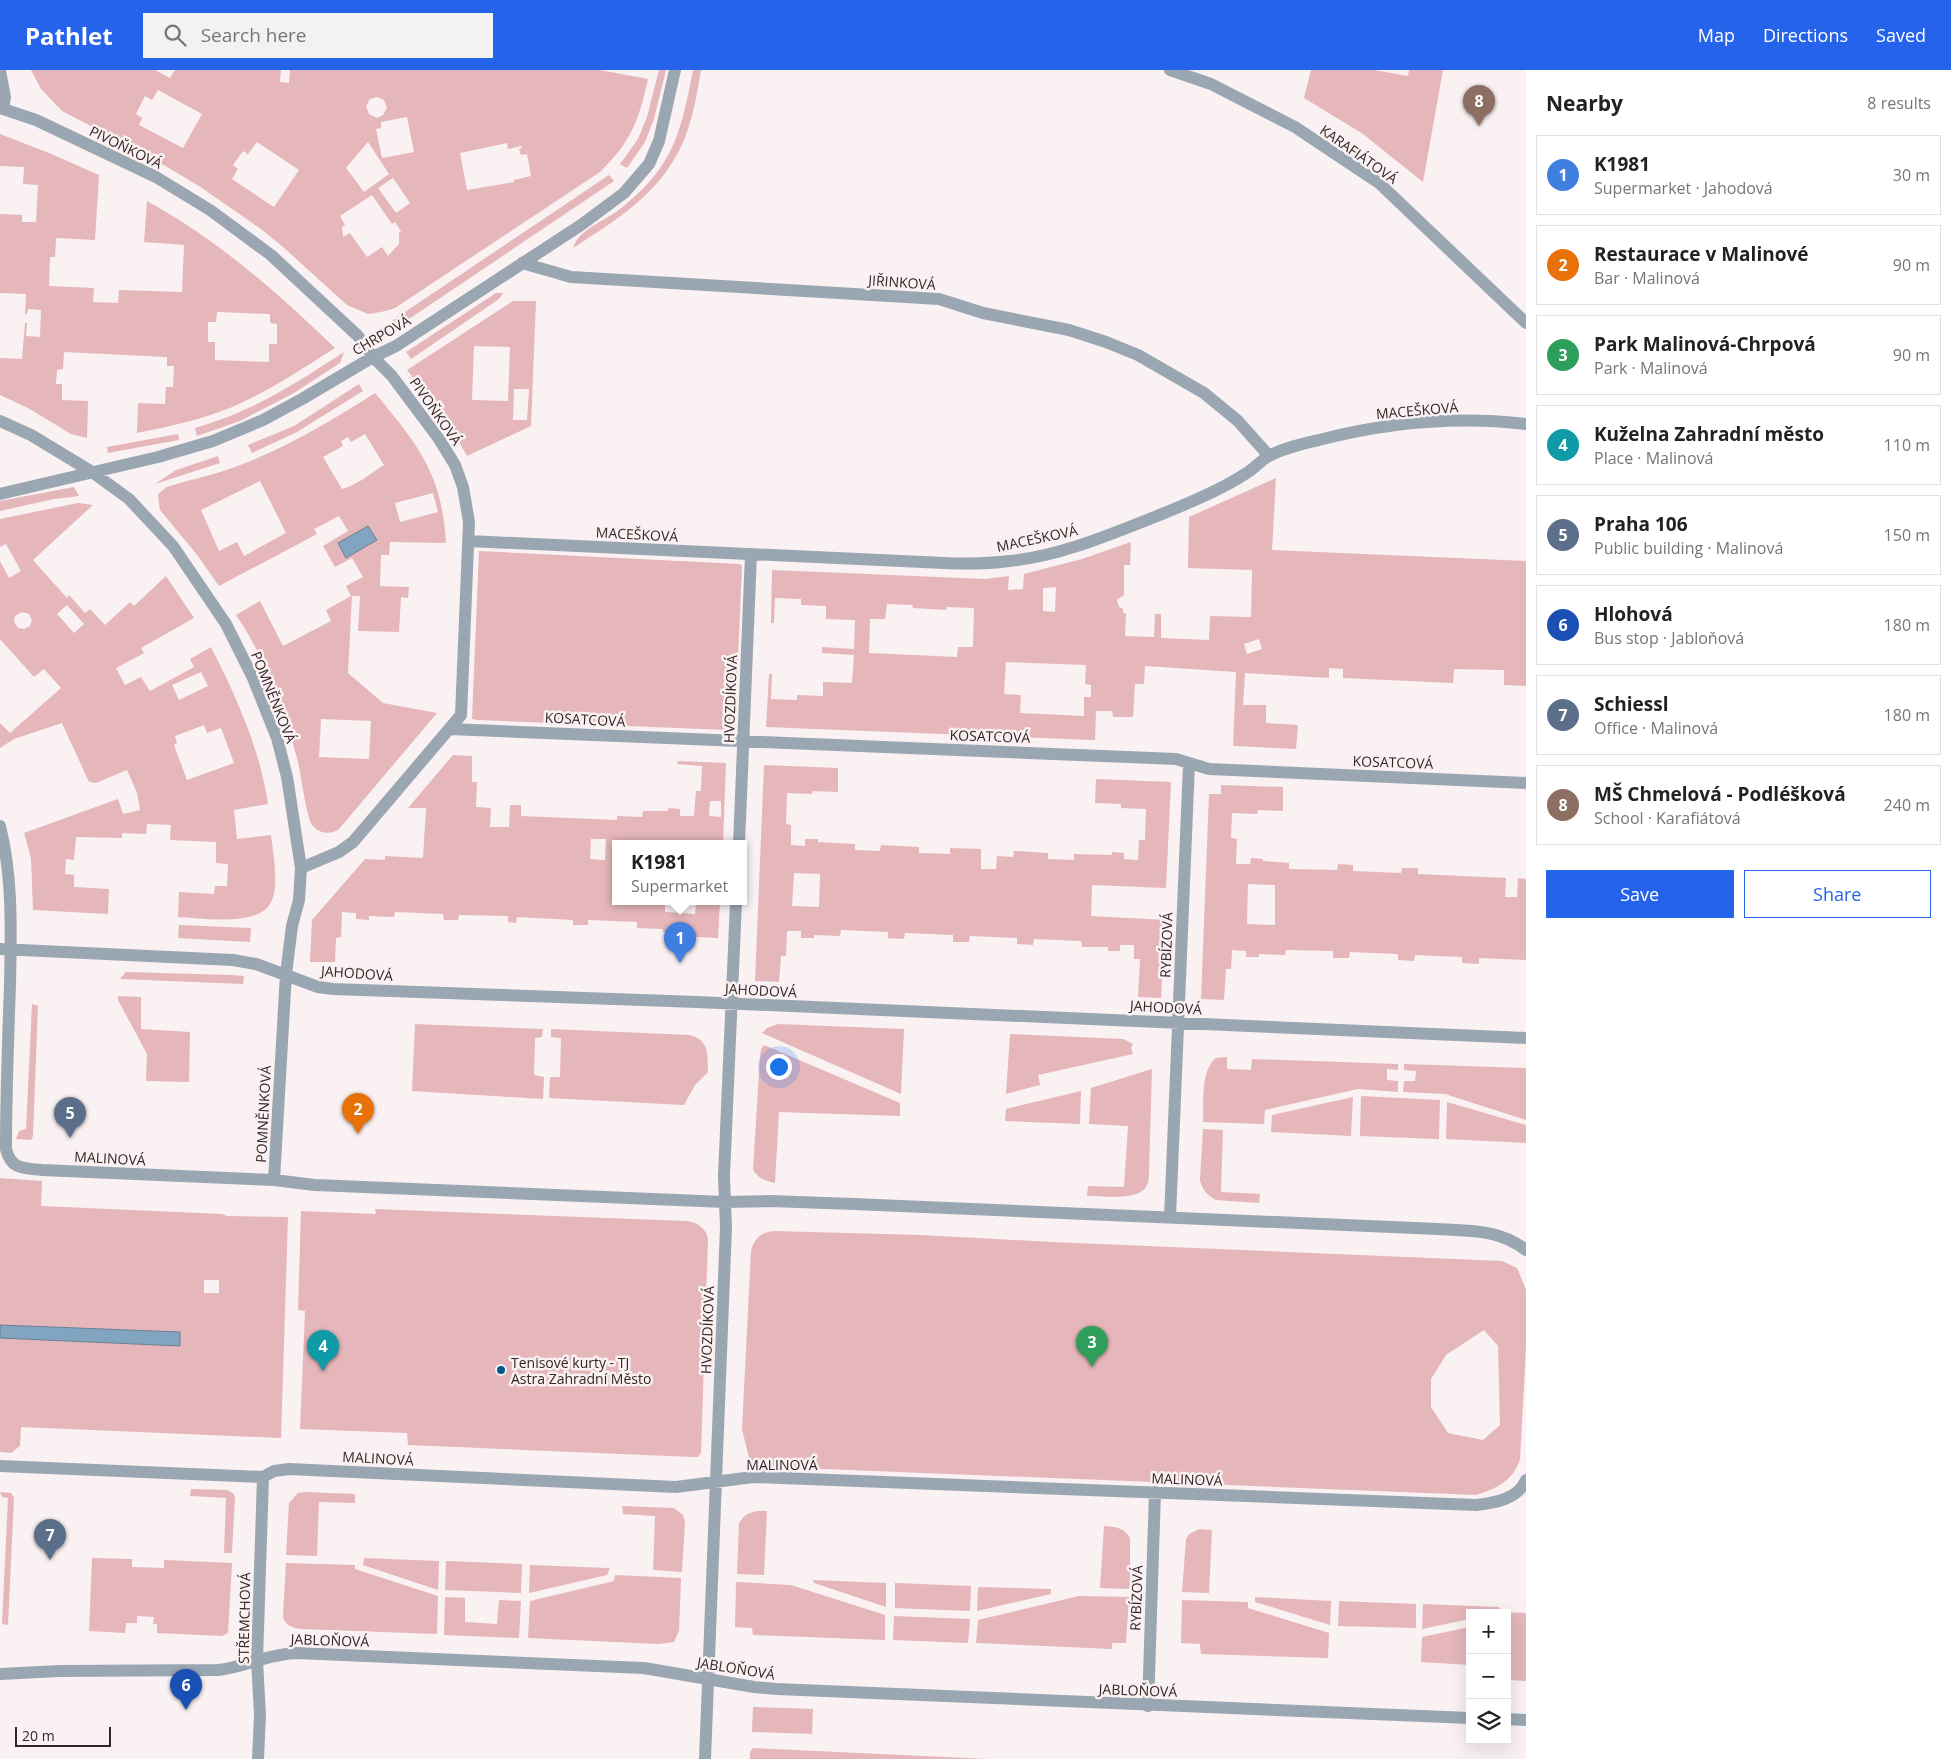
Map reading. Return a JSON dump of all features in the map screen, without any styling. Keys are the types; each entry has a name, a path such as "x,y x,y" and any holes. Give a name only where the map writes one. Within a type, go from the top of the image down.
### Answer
{"street":[{"name":"CHRPOVÁ","path":"0,494 158,457 213,441 263,420 373,357 396,346 581,225 624,193 649,164 660,141 675,70"},
{"name":"KARAFIÁTOVÁ","path":"1170,70 1211,84 1295,127 1379,183 1526,323"},
{"path":"1211,84 1213,70"},
{"name":"PIVOŇKOVÁ","path":"0,71 6,97 2,109 36,120 156,177 210,210 271,255 358,336 373,357 392,376 439,439 454,465 463,487 468,508 469,541 462,715 353,842 339,852 301,868"},
{"name":"JIŘINKOVÁ","path":"522,263 571,277 939,299 983,313 1069,330 1138,355 1204,394 1238,421 1269,456"},
{"name":"MACEŠKOVÁ","path":"469,541 953,564 1011,561 1062,550 1106,536 1183,506 1245,474 1269,456 1299,444 1346,433 1412,422 1445,420 1526,424"},
{"name":"POMNĚNKOVÁ","path":"0,421 31,435 92,472 129,499 173,546 226,624 253,678 277,738 287,776 301,868 299,900 292,926 286,974 274,1180"},
{"name":"HVOZDÍKOVÁ","path":"739,840 750,554"},
{"name":"KOSATCOVÁ","path":"450,729 1176,759 1209,769 1526,783"},
{"name":"RYBÍZOVÁ","path":"1170,1217 1189,764"},
{"path":"0,826 9,876 6,949"},
{"name":"HVOZDÍKOVÁ","path":"705,1759 726,1227 724,1176 736,905"},
{"name":"JAHODOVÁ","path":"6,949 233,960 256,964 318,986 333,989 1178,1022 1526,1038"},
{"name":"MALINOVÁ","path":"6,949 6,1149 9,1160 17,1167 42,1170 274,1180 325,1185 725,1202 770,1201 1170,1217 1493,1232 1515,1241 1526,1250"},
{"name":"MALINOVÁ","path":"0,1466 263,1477 274,1471 289,1469 676,1487 753,1477 1476,1505 1497,1502 1508,1497 1522,1490 1526,1480"},
{"name":"STŘEMCHOVÁ","path":"258,1759 260,1715 257,1661 263,1477"},
{"name":"RYBÍZOVÁ","path":"1148,1706 1155,1492"},
{"name":"JABLOŇOVÁ","path":"0,1674 59,1671 218,1670 296,1652 644,1668 777,1690 1466,1718"},
{"path":"1511,1719 1526,1720"}],"shaded area":[{"path":"31,70 155,70 170,78 175,70 281,70 280,82 289,83 290,70 600,70 648,79 641,107 632,130 619,151 600,172 395,308 368,314 347,305 261,229 199,186 152,158 62,111 41,89","holes":["158,90 202,114 183,148 139,125 142,118 136,114 145,96 152,100","377,97 384,100 387,108 383,115 377,118 369,114 366,106 370,99","407,117 414,152 382,158 376,129 381,128 381,122","257,142 299,170 274,207 232,179 238,169 233,165 243,151 248,154","368,142 389,174 364,192 346,168","507,143 508,149 521,146 522,148 519,149 521,155 527,154 531,176 514,180 514,182 467,190 460,153","393,178 410,203 396,213 378,188","372,195 392,224 395,222 401,231 399,233 399,244 388,256 382,247 367,257 350,233 343,237 342,227 345,225 340,216"]},
{"path":"659,70 666,70 654,119 645,142 627,168 620,164 638,139 647,117"},
{"path":"693,70 701,70 694,107 683,142 673,162 646,195 611,223 573,248 576,241 587,230 620,209 638,194 663,164 679,131"},
{"path":"1311,70 1374,70 1408,76 1409,70 1443,70 1423,182 1363,134 1304,98"},
{"path":"0,134 99,175 95,240 56,238 55,257 50,257 49,286 94,288 93,302 118,303 119,290 182,292 184,245 144,242 147,201 173,216 246,268 335,348 278,383 230,408 191,421 137,433 138,403 165,404 166,387 173,387 174,366 167,366 167,357 64,352 63,369 57,370 56,384 62,384 62,400 88,401 87,438 71,434 28,408 0,395 0,358 22,359 25,323 27,323 26,336 40,337 41,310 28,309 27,314 25,314 26,294 0,293 0,214 22,215 22,222 36,222 38,185 23,184 24,167 0,166","holes":["217,312 270,314 270,323 277,324 277,344 269,344 269,362 215,360 215,342 208,342 208,322 216,322"]},
{"path":"609,175 614,181 406,321 391,328 393,320"},
{"path":"496,293 503,293 499,299 411,359 406,352"},
{"path":"513,301 536,301 531,426 467,456 450,426 407,370","holes":["474,346 510,347 508,401 472,400","514,389 529,389 527,420 513,420"]},
{"path":"344,352 340,363 294,393 240,421 197,436 195,428 236,414 255,405 290,386"},
{"path":"359,384 363,391 297,432 252,453 248,445 294,426"},
{"path":"375,393 404,429 425,461 439,497 444,519 446,543 390,542 389,555 381,555 380,586 409,587 408,598 401,597 399,632 358,631 360,596 352,596 348,673 383,703 437,713 339,829 325,833 312,825 297,758 280,702 256,648 236,615 260,601 283,646 331,621 326,610 351,596 346,586 363,577 352,558 335,567 323,546 348,531 339,516 314,529 317,534 219,586 198,556 160,510 158,496 167,487 213,474 258,458 309,433","holes":["365,434 384,465 358,482 342,489 323,457 343,446 341,441 348,437 351,442","260,481 286,533 244,556 237,542 219,551 201,510","433,493 438,512 400,522 395,503","321,719 371,721 369,759 319,757"]},
{"path":"178,434 179,440 108,453 107,447"},
{"path":"218,456 220,463 155,484 176,470"},
{"path":"1276,478 1272,550 1526,561 1526,686 1504,685 1504,670 1454,669 1453,683 1343,678 1343,669 1329,668 1329,678 1245,673 1243,705 1266,705 1266,723 1298,725 1296,749 1233,746 1236,672 1145,666 1144,684 1135,684 1133,717 1113,717 1112,711 1096,711 1095,740 766,727 769,674 772,674 771,699 797,700 797,695 823,696 823,682 852,683 854,655 822,653 822,647 854,649 855,620 826,619 826,606 801,605 801,599 775,598 774,623 771,623 772,570 985,579 1009,576 1008,590 1023,589 1024,574 1082,559 1131,542 1130,565 1124,565 1124,595 1117,600 1119,607 1123,609 1123,613 1126,613 1125,636 1154,637 1155,614 1161,614 1161,638 1209,640 1210,616 1251,617 1252,570 1188,568 1189,517","holes":["1056,587 1055,612 1043,611 1043,588","887,604 912,605 913,608 946,610 947,607 974,608 973,647 958,647 957,657 869,653 870,619 885,619","1259,639 1262,649 1247,654 1244,644","1006,662 1086,665 1085,684 1091,685 1091,697 1084,697 1084,716 1020,713 1021,695 1004,694"]},
{"path":"74,487 79,496 54,499 0,511 0,501"},
{"path":"78,503 93,505 33,560 67,598 69,595 85,613 90,609 105,625 130,602 134,606 166,576 194,618 141,648 144,653 116,668 125,685 141,677 150,691 194,667 190,659 211,647 246,723 264,783 268,804 234,810 237,839 271,835 275,889 270,904 263,911 253,916 227,920 178,917 179,892 214,894 215,886 227,886 228,864 216,863 216,842 170,840 171,825 147,824 146,834 122,833 122,838 76,837 74,860 66,859 65,874 74,875 74,887 109,889 108,914 33,910 31,858 24,833 118,799 123,814 140,810 137,793 127,770 96,783 89,782 62,723 14,739 0,748 0,723 10,733 61,688 44,669 34,677 0,639 0,561 9,578 21,571 6,544 0,547 0,519","holes":["67,605 84,624 74,633 57,614","22,612 29,614 32,620 30,626 24,629 18,628 14,622 15,616","201,672 208,686 179,700 172,685","204,725 207,733 221,728 234,763 187,780 174,745 177,743 175,736"]},
{"path":"479,551 740,564 742,566 735,725 729,730 472,719"},
{"path":"453,755 472,756 472,782 477,782 476,807 491,808 490,827 509,827 510,805 521,805 521,816 617,820 617,816 642,817 643,811 668,811 668,808 680,809 680,816 694,816 696,791 701,791 702,766 677,764 678,761 726,763 723,840 612,840 612,905 665,905 665,912 695,914 696,905 720,905 718,938 696,937 695,940 689,940 690,927 676,926 675,932 663,932 663,929 637,928 637,922 588,920 588,925 573,925 573,920 517,917 516,923 508,922 508,916 459,915 458,920 444,920 443,914 395,912 394,917 369,916 369,920 356,919 356,913 342,912 341,937 336,938 335,962 310,962 312,920 365,859 385,860 385,856 423,858 426,808 408,808","holes":["710,801 721,801 721,817 709,816","591,839 606,839 605,860 590,859"]},
{"path":"764,765 838,768 838,792 787,793 786,824 791,825 791,845 805,846 805,839 818,839 818,842 855,844 855,850 880,851 881,845 919,847 919,853 950,854 950,848 981,849 981,869 996,869 997,856 1013,857 1014,851 1048,853 1048,859 1074,860 1074,854 1112,855 1112,852 1124,853 1124,859 1138,860 1139,840 1145,840 1146,809 1121,808 1121,804 1095,803 1096,779 1171,782 1166,888 1092,885 1091,916 1165,920 1161,998 1138,997 1140,959 1134,959 1134,945 1120,945 1120,951 1108,951 1108,947 1082,947 1081,941 1034,939 1033,945 1017,944 1017,938 970,936 969,942 953,942 953,935 905,933 904,939 888,938 888,932 841,930 840,936 814,935 814,938 801,938 801,931 787,931 786,956 781,956 779,982 755,981","holes":["794,873 820,874 819,907 792,906"]},
{"path":"1221,785 1283,787 1283,811 1258,810 1257,814 1232,813 1231,838 1237,839 1236,864 1250,864 1251,858 1289,863 1289,869 1337,870 1338,864 1353,865 1353,871 1401,873 1402,868 1418,868 1418,874 1506,878 1505,897 1517,897 1518,878 1526,879 1526,960 1479,958 1479,964 1462,963 1462,957 1415,955 1414,961 1398,960 1398,954 1350,952 1349,958 1333,958 1333,951 1286,950 1285,955 1259,954 1259,957 1246,957 1246,951 1232,950 1231,969 1226,969 1224,1000 1201,999 1209,794 1221,794","holes":["1248,884 1275,885 1275,925 1247,924"]},
{"path":"179,925 251,928 250,942 178,938"},
{"path":"126,972 244,976 243,984 120,979"},
{"path":"118,996 141,997 141,1029 190,1032 189,1082 146,1081 147,1054 118,1000"},
{"path":"32,1004 38,1006 33,1136 31,1140 16,1139 19,1131 26,1129"},
{"path":"415,1024 543,1029 542,1037 535,1038 534,1075 544,1077 543,1099 412,1091"},
{"path":"778,1024 904,1029 901,1094 762,1033 767,1028"},
{"path":"551,1029 690,1035 701,1041 706,1049 708,1072 695,1085 684,1105 549,1098 550,1077 560,1077 561,1038 551,1037"},
{"path":"1010,1034 1123,1039 1133,1044 1131,1048 1133,1054 1038,1075 1040,1085 1006,1094"},
{"path":"764,1045 900,1103 900,1116 779,1112 775,1183 762,1179 753,1169 760,1057 761,1049"},
{"path":"1227,1057 1227,1069 1251,1070 1252,1059 1398,1064 1398,1070 1387,1069 1387,1080 1398,1081 1398,1092 1358,1089 1265,1110 1264,1124 1203,1122 1204,1088 1207,1071 1216,1058"},
{"path":"1404,1064 1526,1068 1526,1120 1445,1094 1403,1092 1404,1081 1415,1081 1416,1071 1404,1070"},
{"path":"1152,1069 1149,1175 1146,1187 1135,1194 1127,1196 1087,1196 1088,1186 1124,1187 1128,1126 1089,1124 1091,1088"},
{"path":"1081,1091 1080,1124 1005,1121 1006,1109"},
{"path":"1361,1096 1440,1100 1439,1139 1360,1136"},
{"path":"1353,1097 1351,1136 1271,1132 1272,1115"},
{"path":"1447,1102 1526,1125 1526,1143 1446,1139"},
{"path":"1203,1129 1223,1130 1221,1192 1260,1194 1259,1203 1216,1200 1210,1197 1202,1187 1200,1180"},
{"path":"0,1178 42,1181 41,1206 222,1214 227,1216 288,1217 281,1438 21,1427 20,1446 11,1453 0,1452 0,1338 179,1346 180,1332 0,1325","holes":["204,1280 219,1280 219,1293 204,1293"]},
{"name":"Tenisové kurty - TJ Astra Zahradní Město","path":"375,1209 686,1221 700,1226 708,1239 701,1453 698,1457 408,1445 407,1433 300,1429 305,1311 298,1310 301,1211 376,1214"},
{"path":"773,1231 921,1235 1502,1261 1517,1268 1526,1290 1526,1348 1520,1459 1513,1473 1503,1483 1476,1495 751,1466 742,1429 751,1251 758,1237","holes":["1484,1330 1498,1346 1500,1425 1483,1440 1448,1433 1431,1407 1431,1379 1446,1355"]},
{"path":"191,1489 227,1490 234,1494 232,1553 224,1553 226,1498 190,1496"},
{"path":"0,1492 11,1493 14,1498 8,1625 2,1624 8,1498 2,1497"},
{"path":"298,1493 355,1494 355,1503 319,1502 317,1556 286,1555 289,1503"},
{"path":"622,1506 674,1508 683,1515 685,1522 682,1572 653,1570 655,1516 623,1514"},
{"path":"767,1511 764,1575 737,1574 739,1523 747,1514"},
{"path":"1104,1526 1122,1530 1130,1538 1130,1589 1100,1588"},
{"path":"1199,1529 1212,1530 1209,1593 1182,1592 1186,1539 1189,1534"},
{"path":"92,1558 132,1559 132,1567 164,1568 164,1560 232,1563 228,1633 222,1636 157,1633 157,1624 153,1624 154,1617 137,1616 137,1623 126,1623 125,1633 89,1631"},
{"path":"364,1558 439,1561 438,1590 363,1565"},
{"path":"446,1561 522,1564 521,1593 445,1590"},
{"path":"286,1563 355,1565 355,1569 438,1596 437,1634 301,1629 292,1627 287,1624 283,1616"},
{"path":"530,1565 610,1568 607,1575 529,1593"},
{"path":"615,1575 681,1578 679,1631 674,1642 659,1644 528,1638 530,1601 614,1581"},
{"path":"813,1580 886,1583 886,1607 814,1583"},
{"path":"736,1582 791,1585 885,1615 885,1640 753,1635 752,1628 735,1627"},
{"path":"895,1583 971,1586 970,1611 895,1608"},
{"path":"978,1587 1051,1589 1051,1594 977,1611"},
{"path":"1079,1596 1129,1597 1126,1643 1112,1643 1112,1649 976,1643 978,1620"},
{"path":"445,1597 465,1598 465,1622 497,1624 499,1600 521,1601 519,1638 444,1635"},
{"path":"1255,1597 1331,1601 1330,1625 1255,1602"},
{"path":"1182,1600 1248,1602 1248,1608 1329,1633 1328,1658 1201,1654 1200,1644 1181,1643"},
{"path":"1339,1601 1416,1604 1416,1628 1338,1626"},
{"path":"1423,1604 1499,1607 1499,1609 1466,1609 1466,1620 1422,1629"},
{"path":"1511,1612 1526,1613 1526,1681 1511,1680"},
{"path":"894,1616 970,1619 968,1643 893,1640"},
{"path":"1466,1628 1466,1665 1421,1662 1422,1637"},
{"path":"753,1707 813,1709 812,1734 752,1732"},
{"path":"753,1748 988,1759 750,1759 750,1752"}],"water":[{"path":"368,526 377,540 346,558 338,543"},
{"path":"0,1325 180,1332 180,1346 0,1338"}],"place":[{"name":"MŠ Chmelová - Podléšková","path":"1479,126"},
{"name":"K1981","path":"680,963"},
{"name":"Restaurace v Malinové","path":"358,1134"},
{"name":"Praha 106","path":"70,1138"},
{"name":"Park Malinová-Chrpová","path":"1092,1367"},
{"name":"Tenisové kurty - TJ Astra Zahradní Město","path":"501,1370"},
{"name":"Kuželna Zahradní město","path":"323,1371"},
{"name":"Schiessl","path":"50,1560"},
{"name":"Hlohová","path":"186,1710"}]}
